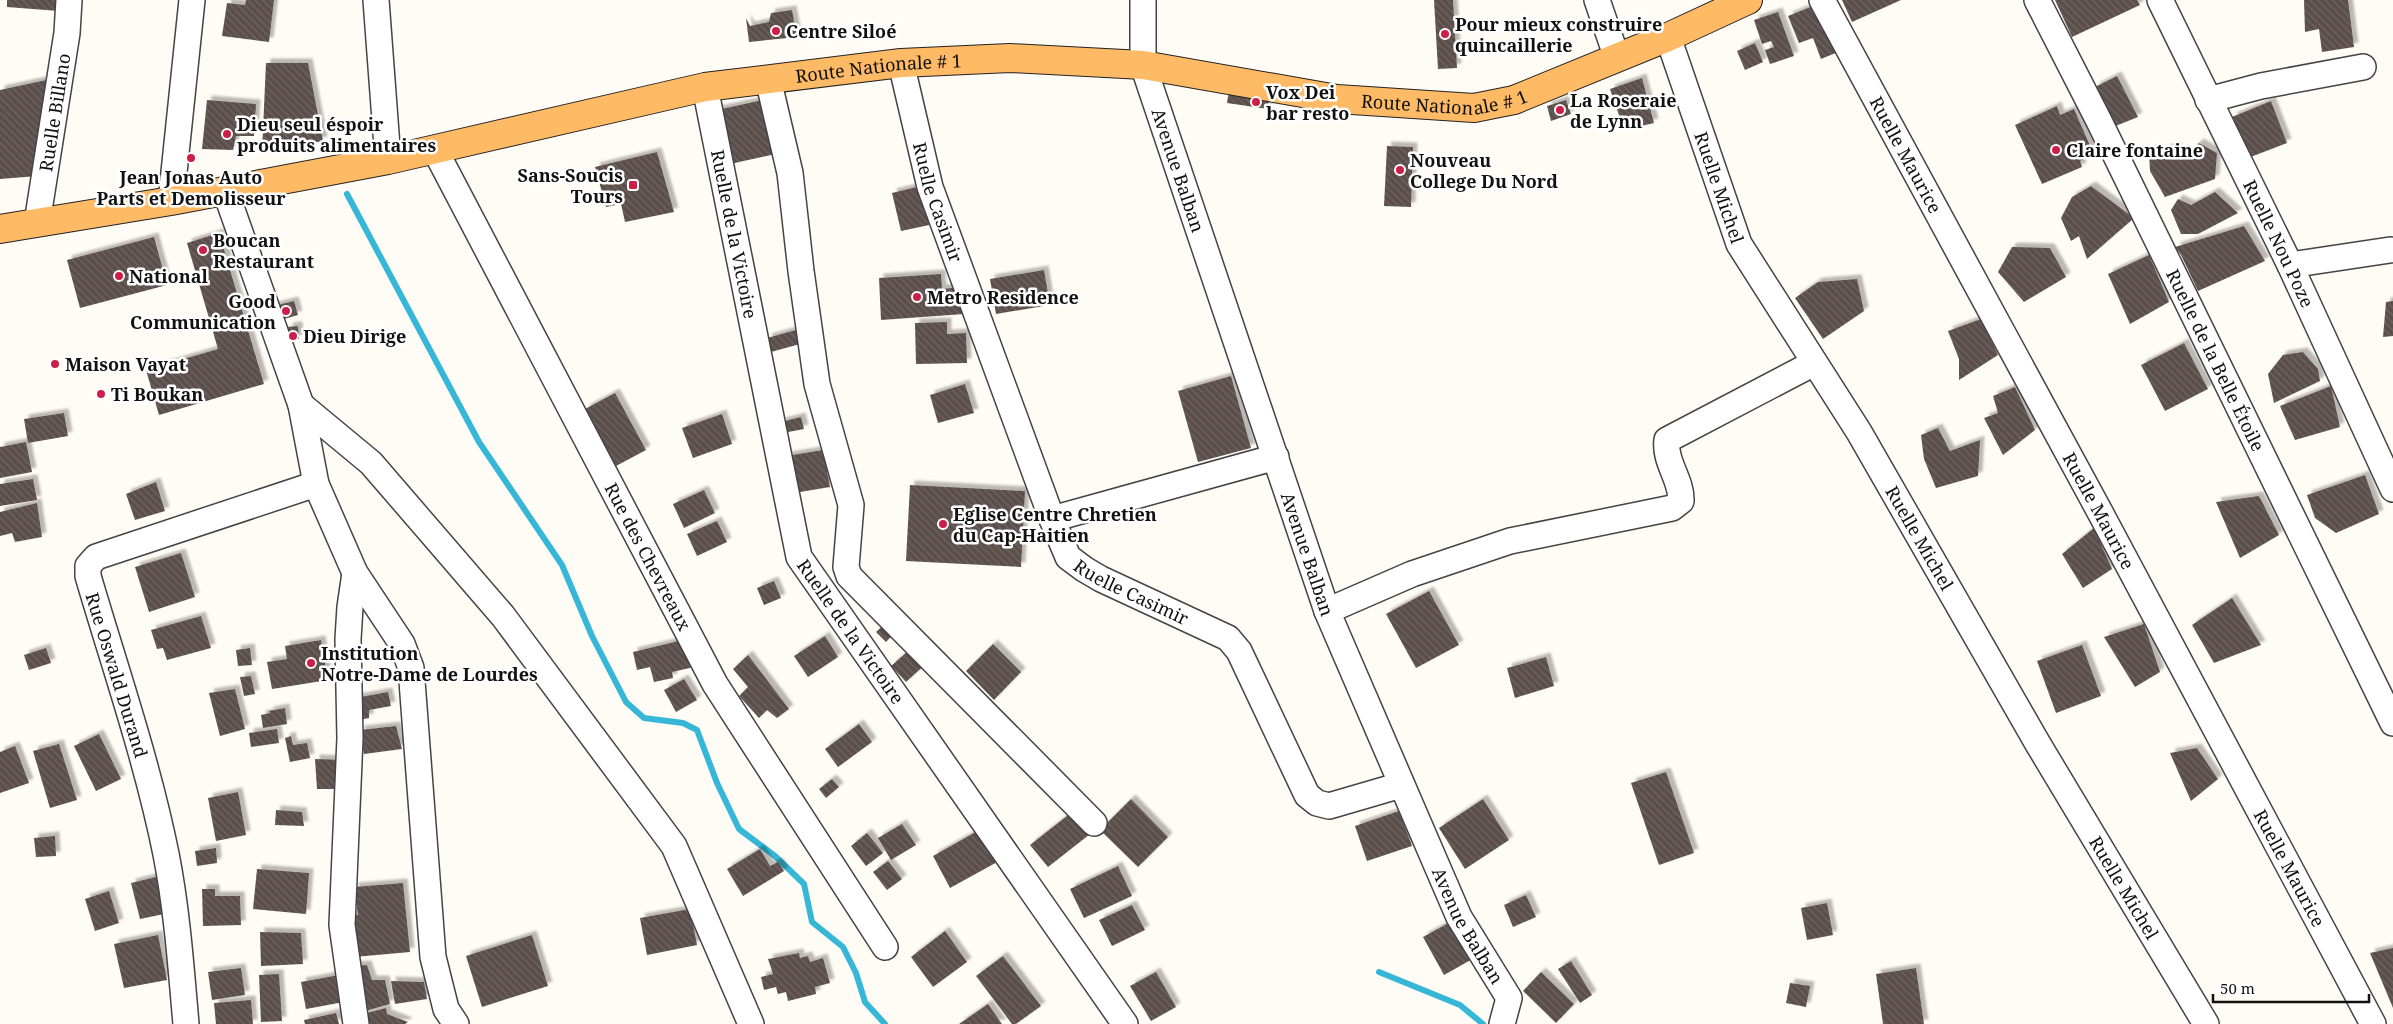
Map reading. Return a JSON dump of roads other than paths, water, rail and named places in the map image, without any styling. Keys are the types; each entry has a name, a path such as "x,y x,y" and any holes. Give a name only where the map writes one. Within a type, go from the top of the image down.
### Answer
{"main road":[{"name":"Route Nationale # 1","path":"0,229 171,202 225,190 388,160 705,87 901,62 1010,58 1143,65 1337,99 1474,108 1514,100 1668,37 1715,7 1748,0"}],"street":[{"name":"Ruelle Billano","path":"37,223 67,33 69,0"},
{"path":"171,202 192,0"},
{"path":"376,0 388,160"},
{"name":"Avenue Balban","path":"1143,0 1143,65 1327,611 1459,917 1509,998 1502,1024"},
{"path":"1597,0 1617,58"},
{"name":"Ruelle Maurice","path":"1822,0 2105,522 2373,1024"},
{"name":"Ruelle de la Belle Étoile","path":"2037,0 2099,121 2393,723"},
{"name":"Ruelle Nou Poze","path":"2160,0 2290,265 2393,489"},
{"name":"Ruelle Michel","path":"1668,37 1739,244 1858,432 2038,744 2206,1024"},
{"name":"Ruelle Casimir","path":"901,62 930,187 1052,519 1068,557 1101,580 1228,638 1239,651 1307,795 1316,803 1329,806 1401,785"},
{"path":"2208,100 2261,86 2363,67"},
{"path":"768,79 790,174 817,384 851,505 846,567 850,576 1094,823"},
{"name":"Ruelle de la Victoire","path":"705,87 799,557 1125,1024"},
{"name":"Rue des Chevreaux","path":"435,150 715,684 885,947"},
{"path":"225,190 301,404 316,484 356,573 402,644 411,668 433,957 446,1009 456,1024"},
{"path":"2290,265 2390,250"},
{"path":"1327,611 1412,574 1510,541 1672,508 1681,501 1681,493 1666,451 1668,440 1814,364"},
{"path":"301,404 371,463 503,616 674,846 751,1024"},
{"path":"1052,519 1276,457"},
{"name":"Rue Oswald Durand","path":"186,1024 178,932 166,854 147,776 88,576 88,566 96,557 316,484"},
{"path":"356,573 350,607 348,638 350,738 342,925 356,1024"}],"waterway":[{"path":"347,194 479,442 562,565 592,636 626,702 644,718 683,723 697,730 717,783 739,829 775,856 804,884 812,922 843,947 856,973 865,1002 885,1024"},
{"path":"1379,972 1460,1005 1483,1024"}],"place":[{"name":"Centre Siloé","path":"776,31"},
{"name":"Pour mieux construire quincaillerie","path":"1445,34"},
{"name":"Vox Dei bar resto","path":"1256,102"},
{"name":"La Roseraie de Lynn","path":"1560,110"},
{"name":"Dieu seul éspoir produits alimentaires","path":"227,134"},
{"name":"Claire fontaine","path":"2056,150"},
{"name":"Jean Jonas Auto Parts et Demolisseur","path":"191,158"},
{"name":"Nouveau College Du Nord","path":"1400,170"},
{"name":"Sans-Soucis Tours","path":"633,185"},
{"name":"Boucan Restaurant","path":"203,250"},
{"name":"National","path":"119,276"},
{"name":"Metro Residence","path":"917,297"},
{"name":"Good Communication","path":"286,311"},
{"name":"Dieu Dirige","path":"293,336"},
{"name":"Maison Vayat","path":"55,364"},
{"name":"Ti Boukan","path":"101,394"},
{"name":"Eglise Centre Chretien du Cap-Haitien","path":"943,524"},
{"name":"Institution Notre-Dame de Lourdes","path":"311,663"}]}
